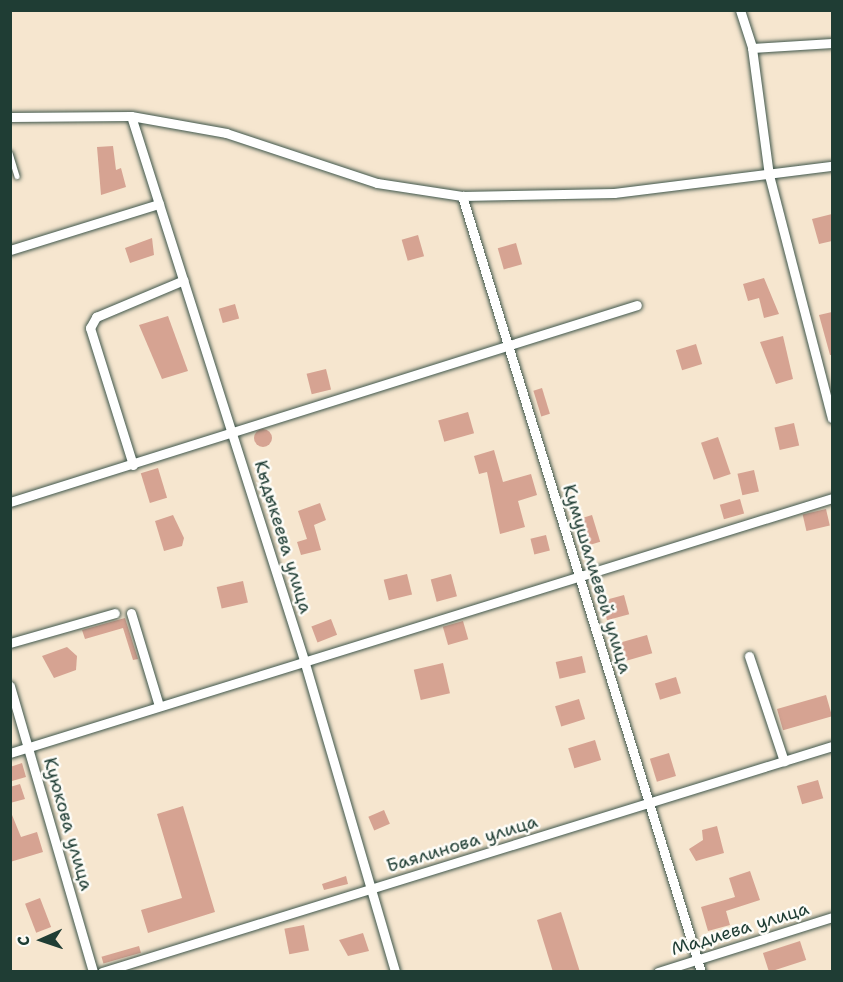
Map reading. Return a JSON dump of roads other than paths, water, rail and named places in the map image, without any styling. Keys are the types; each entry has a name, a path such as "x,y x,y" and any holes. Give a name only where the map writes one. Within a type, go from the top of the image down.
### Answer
{"street":[{"path":"740,10 752,48 769,175 832,418"},
{"path":"752,48 832,43"},
{"path":"10,117 131,116 258,142 377,183 462,195 614,193 769,175 832,165"},
{"name":"Кыдыкеева улица","path":"131,116 304,660 372,889 394,972"},
{"name":"Кумушалиевой улица","path":"462,195 701,972"},
{"path":"10,250 159,204"},
{"path":"133,465 90,328 96,316 184,280"},
{"path":"10,502 234,434 637,305"},
{"path":"10,753 832,498"},
{"path":"131,612 159,706"},
{"path":"10,643 115,613"},
{"path":"749,656 784,761"},
{"name":"Куюкова улица","path":"10,686 93,972"},
{"name":"Баялинова улица","path":"102,972 832,746"},
{"name":"Мадиева улица","path":"658,972 832,917"}],"lane":[{"path":"10,153 17,176"}]}
